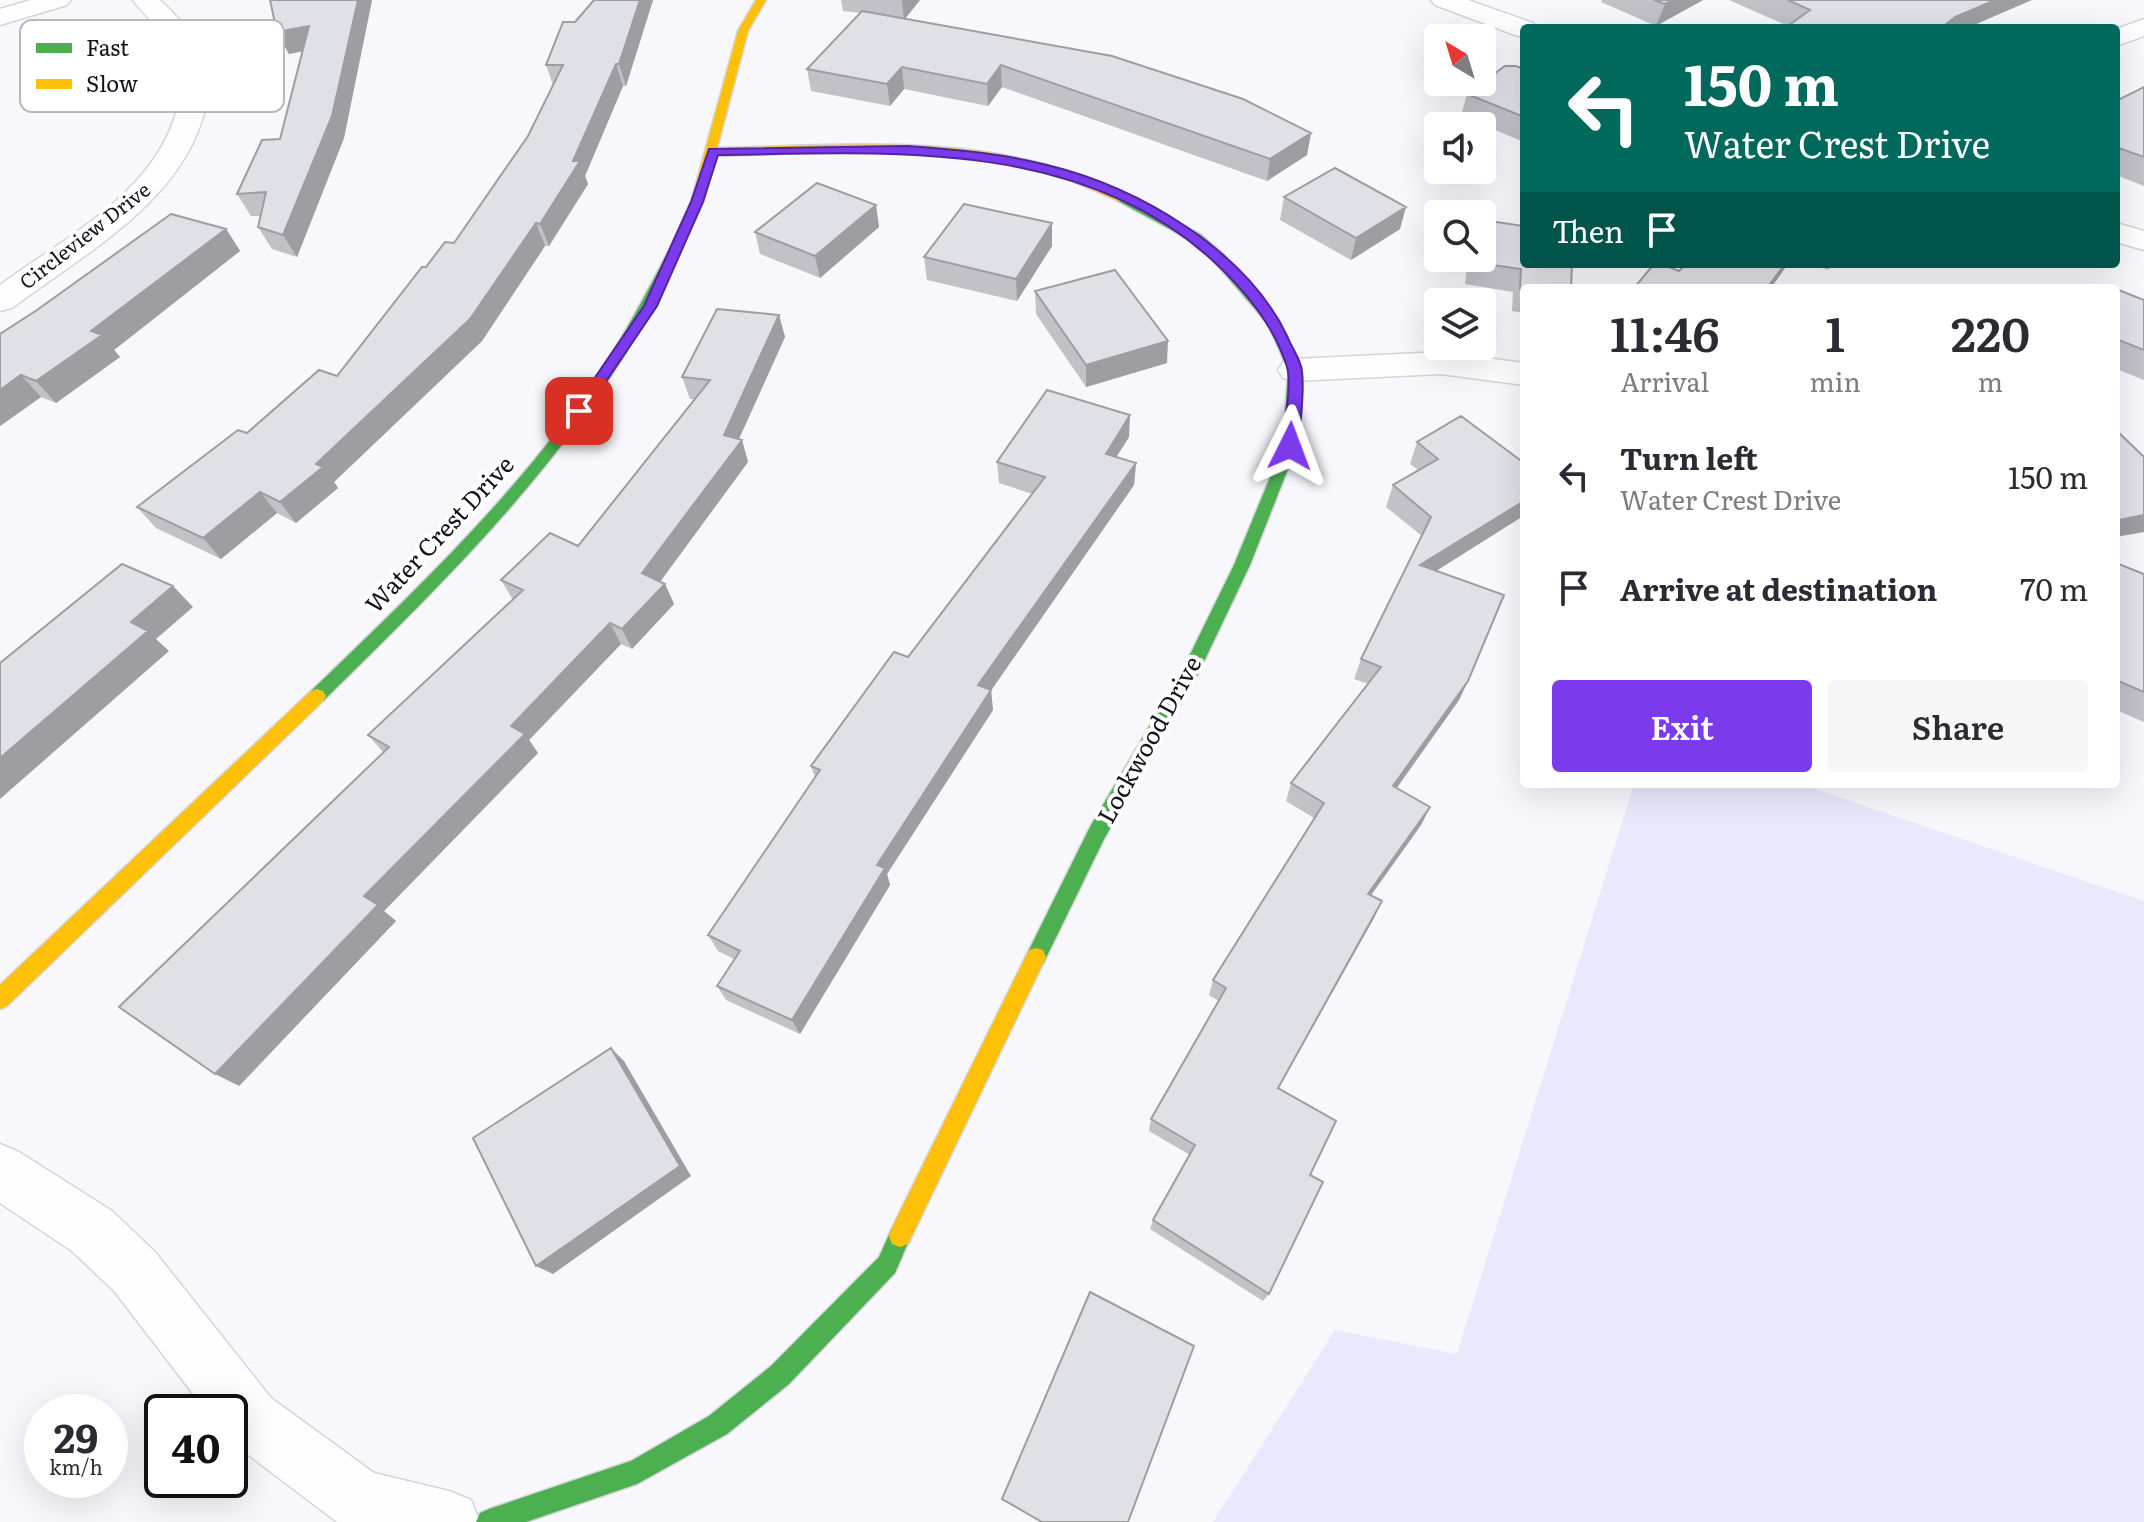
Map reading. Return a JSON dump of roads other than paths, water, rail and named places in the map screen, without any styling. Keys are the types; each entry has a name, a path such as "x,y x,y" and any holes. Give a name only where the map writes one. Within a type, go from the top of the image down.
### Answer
{"street":[{"path":"0,17 58,0"},
{"name":"Circleview Drive","path":"146,0 165,20"},
{"name":"Water Crest Drive","path":"0,999 412,604 526,479 596,388 650,306 697,202 713,152 743,31 761,0"},
{"path":"1444,0 1476,5 1520,27"},
{"path":"2120,36 2144,27"},
{"name":"Circleview Drive","path":"0,301 137,199 157,180 183,142 190,112"},
{"name":"Lockwood Drive","path":"489,1522 637,1471 718,1425 780,1375 887,1265 929,1171 1097,833 1189,674 1242,565 1290,446 1295,370 1266,311 1217,256 1168,220 1078,178 1014,161 945,151 713,152"},
{"path":"2120,233 2144,241"},
{"path":"1295,370 1441,363 1520,373"},
{"path":"0,1171 92,1231 135,1272 250,1419 360,1501 449,1522"}]}
